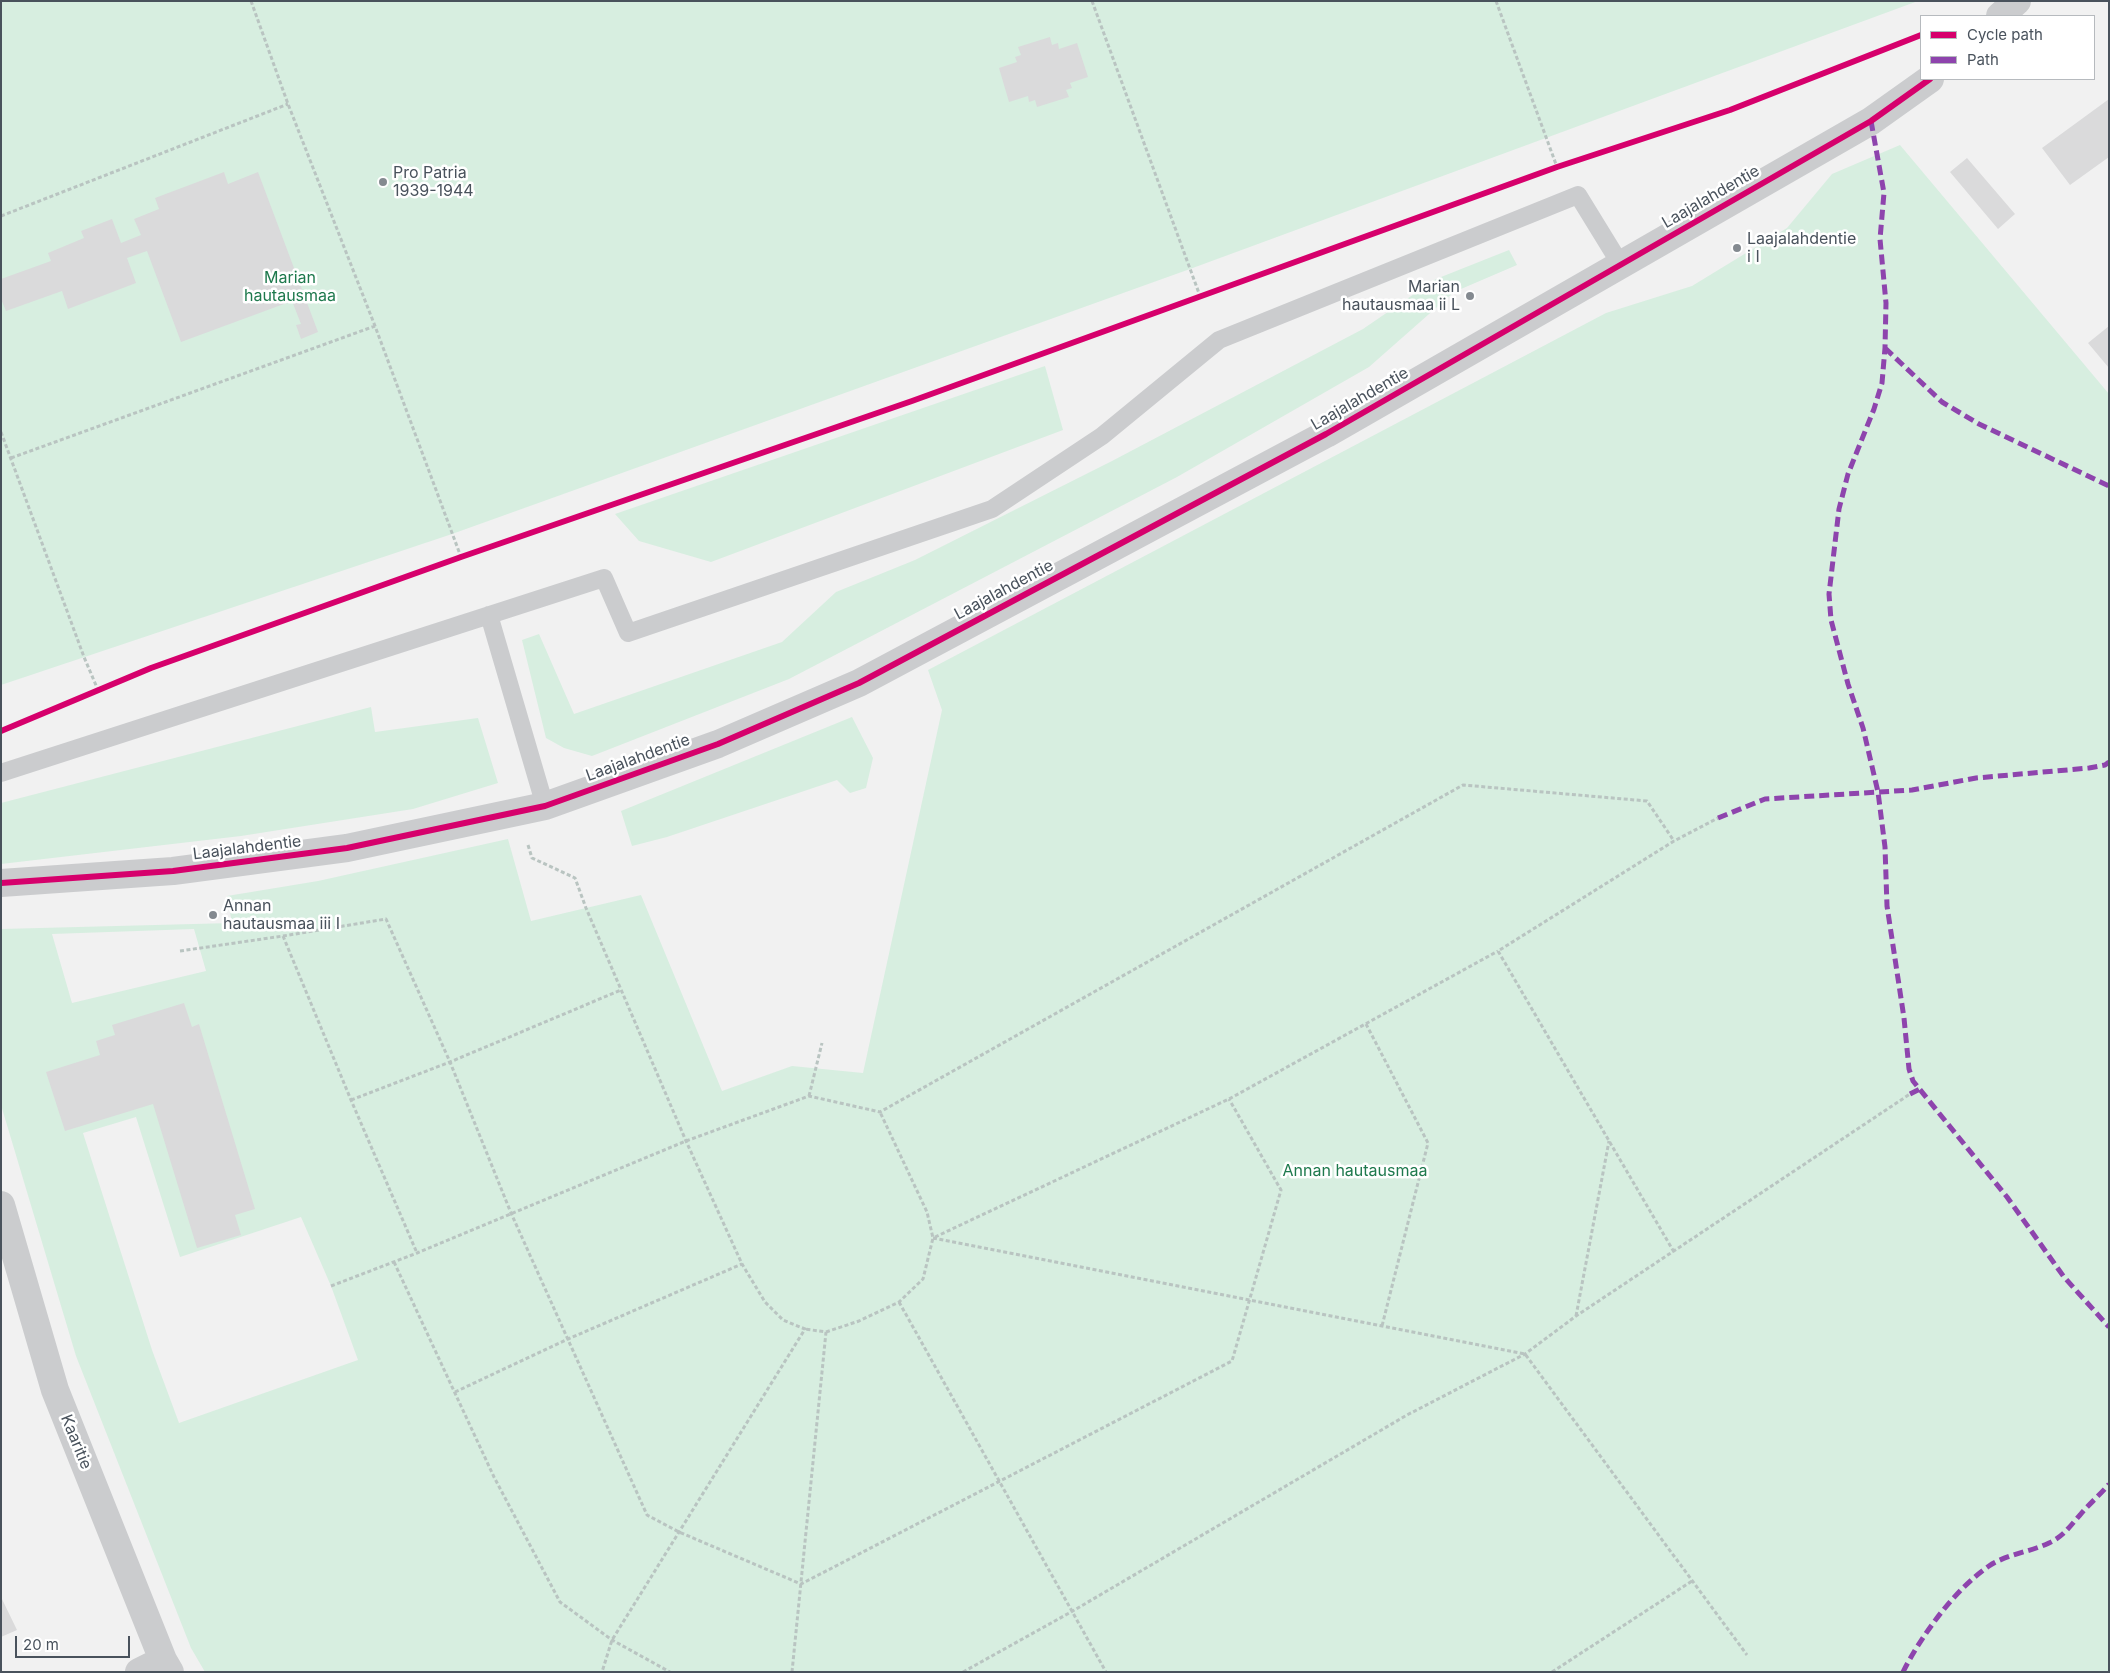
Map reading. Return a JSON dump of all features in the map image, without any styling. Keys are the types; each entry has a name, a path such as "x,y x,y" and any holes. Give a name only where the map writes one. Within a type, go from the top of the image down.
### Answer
{"street":[{"path":"1991,15 2000,1"},
{"path":"2001,15 2017,1"},
{"name":"Laajalahdentie","path":"1,883 173,871 347,848 545,806 718,744 859,683 1326,434 1871,122 1929,80"},
{"name":"Kaaritie","path":"1,1205 55,1390 167,1666"},
{"path":"139,1672 167,1666"}],"lane":[{"path":"1,773 604,578 628,633 992,510 1102,436 1219,340 1578,195 1621,265"},
{"path":"489,615 545,806"}],"path":[{"path":"251,1 288,104 375,326 461,557"},
{"path":"1092,1 1200,296"},
{"path":"1496,1 1557,167"},
{"path":"1,216 288,104"},
{"path":"1547,171 1566,164"},
{"path":"1191,300 1210,293"},
{"path":"11,458 375,326"},
{"path":"1,432 84,658 98,690"},
{"path":"452,561 471,554"},
{"path":"89,694 106,686"},
{"path":"331,1286 394,1262 686,1141 809,1096 880,1112 1463,785 1647,801 1674,841"},
{"path":"933,1238 1229,1099 1498,951 1674,841 1718,818"},
{"path":"532,858 575,878 686,1141 742,1264 765,1302 783,1320 805,1329 826,1332 859,1321 899,1302 923,1279 933,1238 927,1212 880,1112"},
{"path":"180,951 284,936 386,918 450,1062 511,1213 647,1515 680,1532 801,1584"},
{"path":"284,936 351,1100 417,1252"},
{"path":"1498,951 1674,1252"},
{"path":"351,1100 450,1062 621,990"},
{"path":"1366,1024 1428,1143 1382,1326"},
{"path":"809,1096 822,1043"},
{"path":"963,1672 1071,1612 1407,1416 1525,1354 1576,1316 1910,1094"},
{"path":"801,1584 1232,1361 1281,1190 1229,1099"},
{"path":"1576,1316 1609,1141"},
{"path":"933,1238 1525,1354 1747,1655"},
{"path":"394,1262 494,1477 560,1602 612,1640 670,1672"},
{"path":"455,1392 568,1338 742,1264"},
{"path":"899,1302 1106,1672"},
{"path":"602,1672 612,1640 805,1329"},
{"path":"792,1672 826,1332"},
{"path":"1552,1672 1692,1581"}],"green space":[{"name":"Marian hautausmaa","path":"1,1 1918,1 1190,269 452,534 1,685"},
{"name":"Annan hautausmaa","path":"1900,145 2109,394 2109,1672 205,1672 191,1648 76,1356 1,1105 1,929 232,923 227,896 318,881 508,839 531,921 641,895 722,1091 792,1066 863,1073 942,710 928,670 1606,313 1692,286 1787,228 1832,174","holes":["194,929 206,971 72,1003 52,934","136,1117 180,1257 301,1217 331,1286 358,1360 179,1423 152,1350 83,1133"]},
{"path":"1509,250 1517,265 1454,292 1369,367 1177,477 789,679 592,756 564,748 546,738 522,640 539,634 574,714 782,642 836,592 915,560 1112,461 1363,329 1436,279"},
{"path":"1045,366 1063,430 711,562 639,541 615,514"},
{"path":"371,707 375,732 478,718 498,783 413,809 241,836 1,864 1,803"},
{"path":"852,717 873,758 866,788 850,793 837,780 667,837 632,846 621,811"}],"building":[{"path":"1050,37 1052,45 1058,43 1059,49 1077,43 1088,77 1070,83 1072,88 1066,90 1069,97 1037,107 1035,100 1029,102 1028,96 1009,102 999,68 1017,62 1015,57 1021,55 1018,47"},
{"path":"2109,99 2109,157 2070,185 2042,148"},
{"path":"1967,158 2015,214 1998,229 1950,172"},
{"path":"224,172 228,184 258,172 318,332 301,339 296,325 301,324 292,301 181,342 147,251 127,258 136,283 68,309 62,291 6,311 1,299 1,279 51,261 48,253 84,238 81,231 112,219 121,243 141,235 134,219 159,209 155,198"},
{"path":"2109,326 2109,368 2088,343"},
{"path":"184,1003 192,1027 199,1024 255,1209 235,1215 241,1235 197,1248 153,1104 65,1131 46,1072 100,1055 96,1041 115,1035 112,1025"},
{"path":"1,1597 17,1630 1,1637"}],"marked path":[{"path":"1871,121 1884,193 1880,239 1886,303 1882,383 1874,409 1848,474 1839,509 1829,594 1831,620 1848,684 1863,728 1878,792 1885,847 1887,906 1904,1018 1909,1069 1913,1081 2007,1197 2064,1277 2109,1327"},
{"path":"1885,348 1942,402 1979,424 2109,486"},
{"path":"1718,818 1765,799 1912,790 1976,778 2089,768 2105,765 2109,762"},
{"path":"1910,1094 1920,1089"},
{"path":"1903,1672 1919,1643 1940,1614 1976,1576 1996,1562 2042,1546 2059,1537 2109,1484"}],"cycle path":[{"path":"1,731 151,668 461,557 912,401 1557,167 1730,110 1920,35"},
{"path":"1,883 173,871 347,848 545,806 718,744 859,683 1326,434 1871,121 1929,80"}],"place":[{"name":"Pro Patria 1939-1944","path":"383,182"},
{"name":"Laajalahdentie i I","path":"1737,248"},
{"name":"Marian hautausmaa ii L","path":"1470,296"},
{"name":"Annan hautausmaa iii I","path":"213,915"}]}
